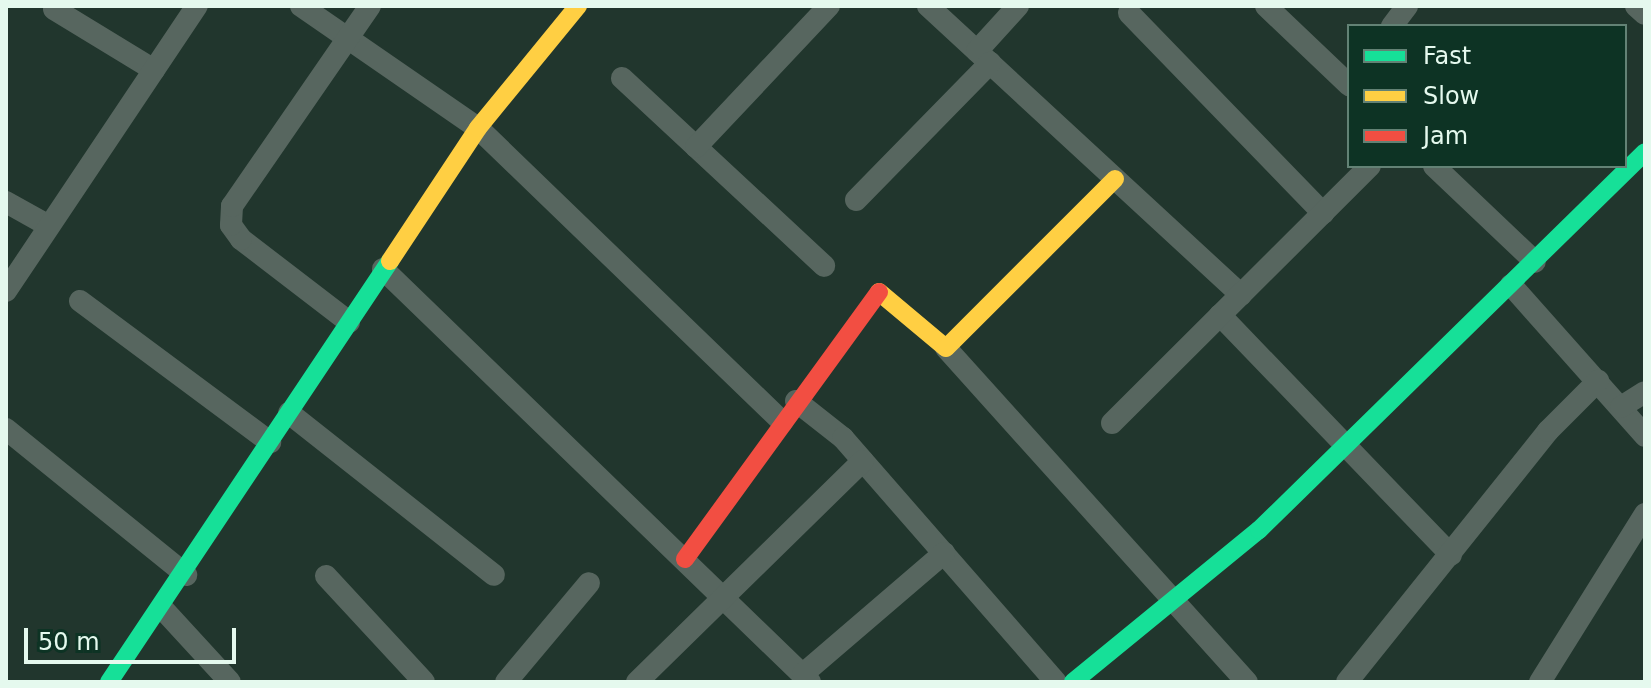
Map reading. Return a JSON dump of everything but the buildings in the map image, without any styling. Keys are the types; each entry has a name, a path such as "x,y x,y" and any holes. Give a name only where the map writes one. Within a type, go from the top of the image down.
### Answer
{"street":[{"path":"6,291 197,6"},
{"path":"301,6 478,128 782,422"},
{"path":"349,322 231,225 232,206 370,6"},
{"path":"109,682 186,575 383,269 478,128 578,6"},
{"path":"696,147 829,6"},
{"path":"928,6 1241,295"},
{"path":"856,200 984,57 1018,6"},
{"path":"1266,6 1347,82"},
{"path":"1394,24 1407,6"},
{"path":"1636,6 1645,14"},
{"path":"54,9 154,70"},
{"path":"1129,13 1323,213"},
{"path":"622,78 824,266"},
{"path":"1073,682 1259,530 1344,443 1535,262 1645,152"},
{"path":"1112,423 1368,168"},
{"path":"1442,169 1535,262"},
{"path":"946,348 1115,179"},
{"path":"6,202 49,226"},
{"path":"383,269 727,596 807,678 944,553"},
{"path":"1511,285 1645,436"},
{"path":"685,559 796,401 880,290 946,348 1247,682"},
{"path":"80,301 270,442"},
{"path":"1220,315 1451,555"},
{"path":"1361,678 1451,555 1548,431 1598,381"},
{"path":"1621,407 1645,392"},
{"path":"796,401 863,461 1056,682"},
{"path":"289,413 494,575"},
{"path":"6,429 186,575"},
{"path":"637,682 863,461"},
{"path":"1540,682 1645,514"},
{"path":"326,576 424,682"},
{"path":"506,682 589,583"},
{"path":"162,608 230,682"}],"traffic: fast":[{"path":"1073,682 1259,530 1645,152"},
{"path":"109,682 390,261"}],"traffic: slow":[{"path":"390,261 478,128 578,6"},
{"path":"879,292 946,348 1115,179"}],"traffic: jam":[{"path":"685,559 879,292"}]}
